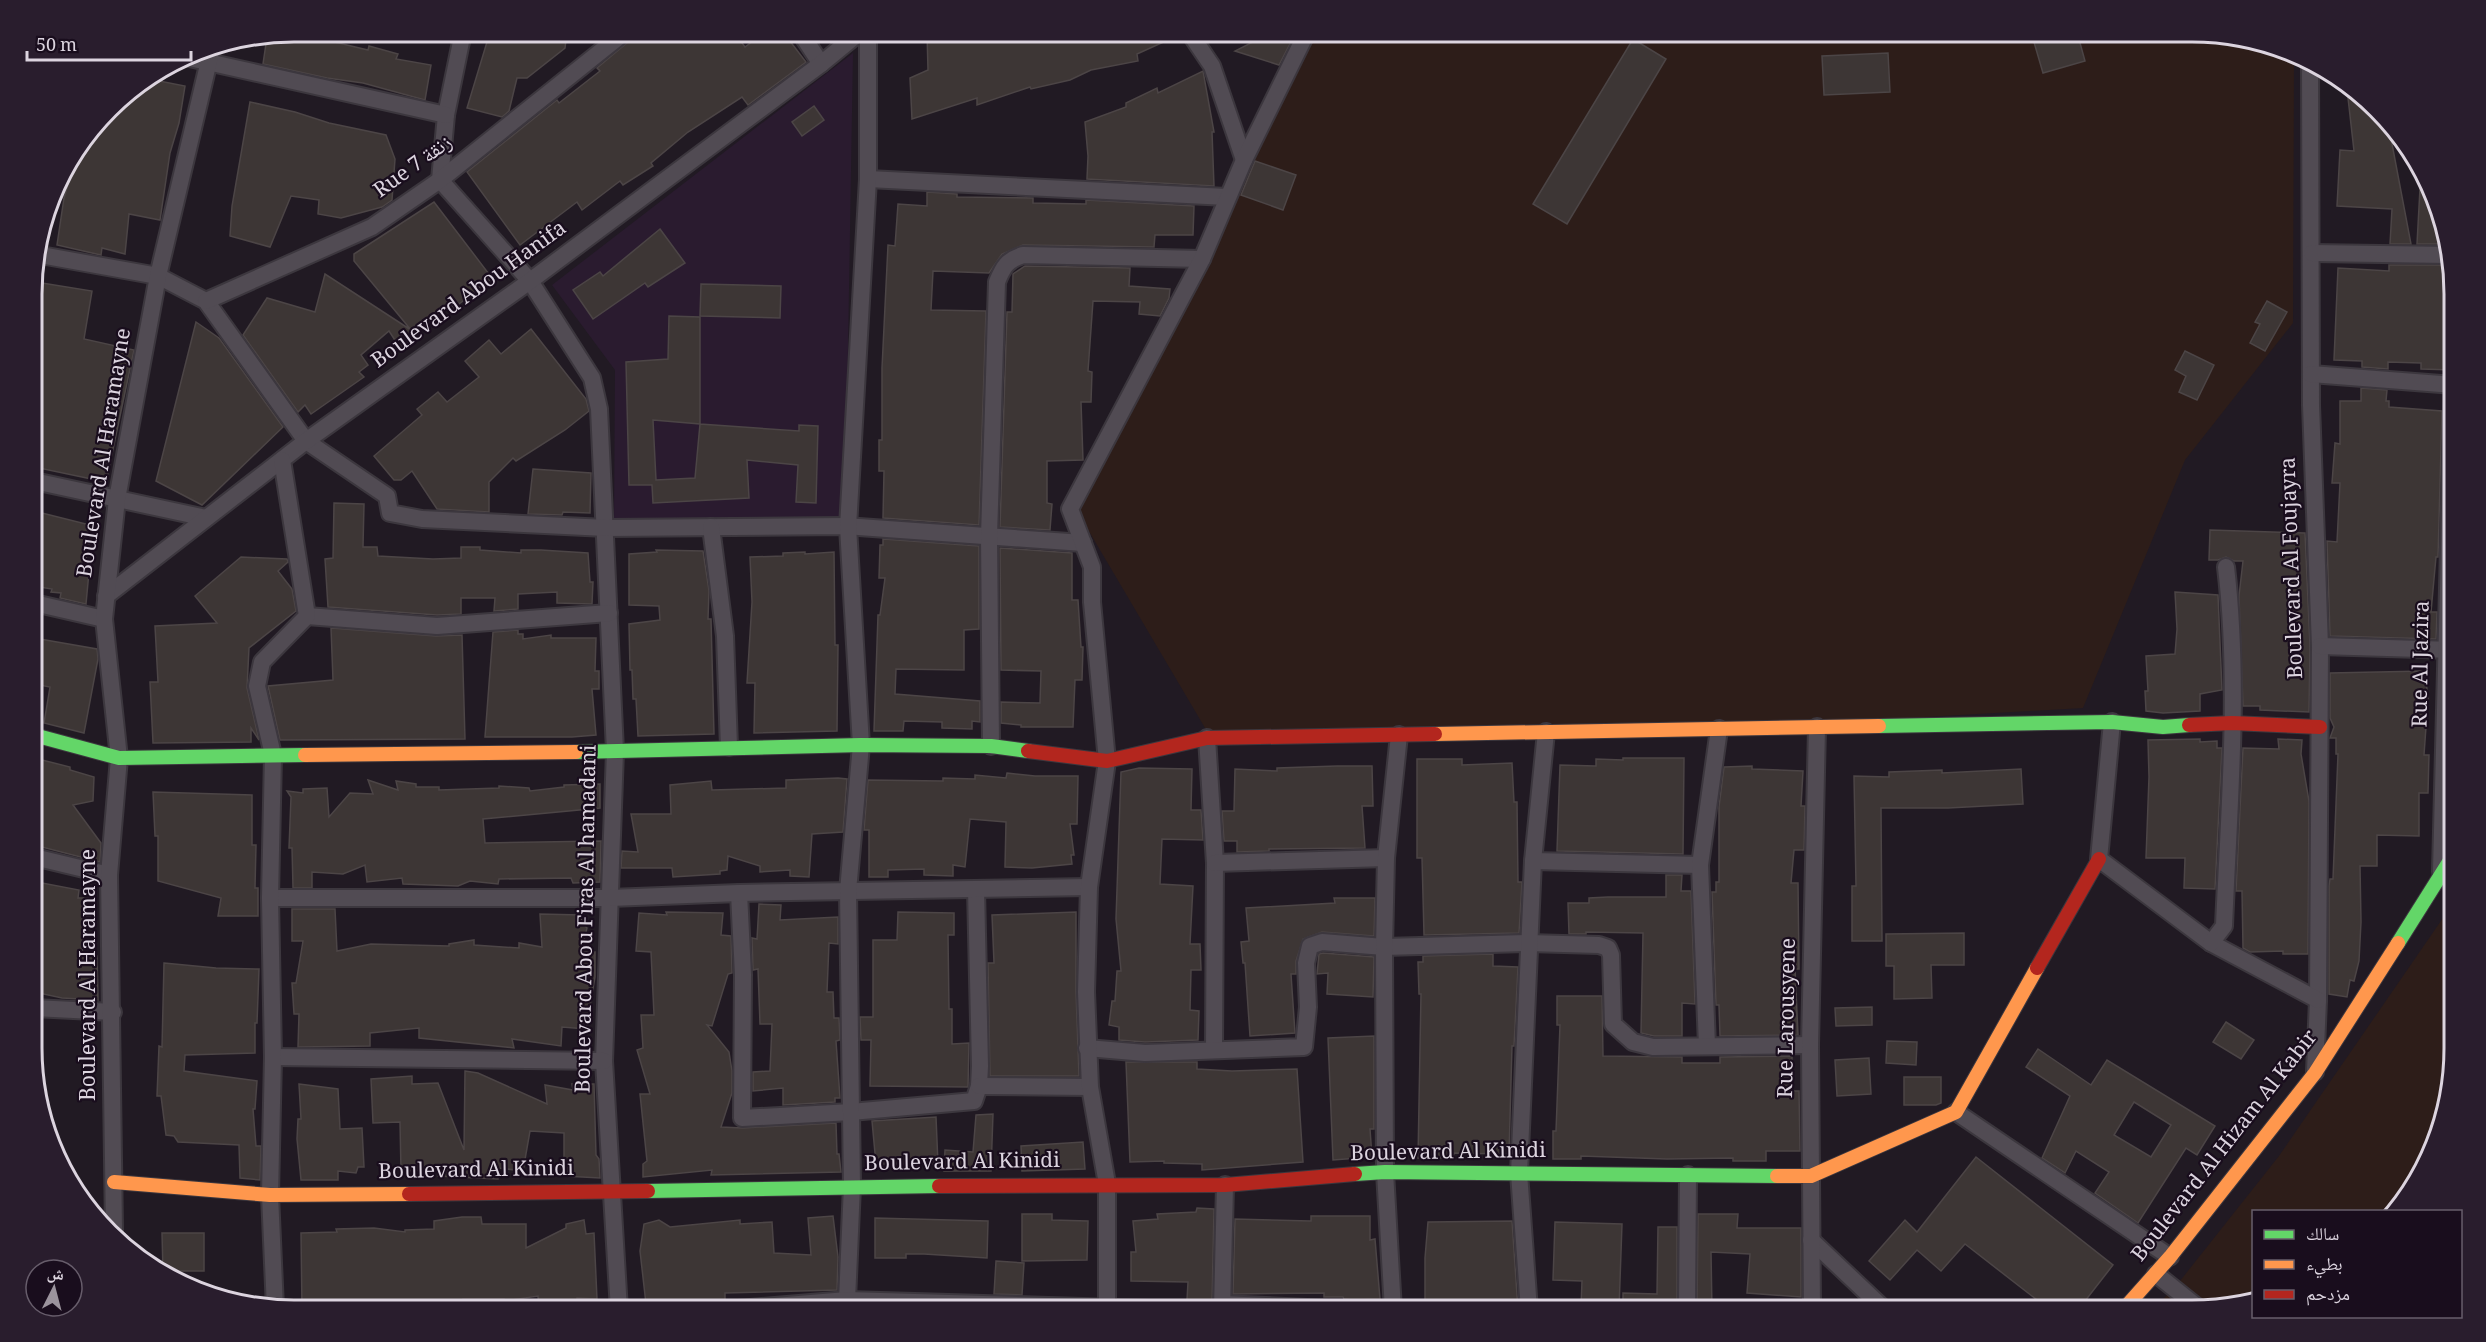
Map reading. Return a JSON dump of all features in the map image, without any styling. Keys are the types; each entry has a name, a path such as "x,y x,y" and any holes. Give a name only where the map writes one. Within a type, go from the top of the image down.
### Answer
{"street":[{"path":"440,180 446,115 461,42"},
{"name":"Rue 7 زنقة","path":"206,301 372,227 440,180 612,42"},
{"path":"807,42 822,64"},
{"name":"Boulevard Abou Hanifa","path":"106,596 306,441 530,281 822,64 848,42"},
{"path":"847,1300 852,1186 848,891 861,745 848,526 868,179 868,42"},
{"path":"1196,42 1212,66 1244,160"},
{"path":"1107,1300 1107,1184 1089,1088 1086,992 1089,887 1107,761 1092,602 1092,567 1070,509 1202,259 1227,196 1302,42"},
{"path":"213,55 446,115"},
{"name":"Boulevard Al Haramayne","path":"114,1224 113,1012 109,875 119,758 104,619 117,499 158,276 209,56"},
{"name":"Boulevard Al Foujayra","path":"2310,71 2311,374 2320,646 2318,1000 2315,1073"},
{"path":"868,179 1227,196"},
{"name":"Boulevard Abou Firas Al hamadani","path":"440,180 530,281 592,378 599,409 615,751 604,1061 618,1300"},
{"path":"2312,253 2441,255"},
{"path":"991,746 989,536 997,282 1004,266 1011,258 1023,255 1202,259"},
{"path":"45,257 158,276 206,301 306,441 387,496 390,513 422,519 606,528 848,526 1083,543"},
{"path":"2311,374 2444,384"},
{"path":"282,460 307,616"},
{"path":"42,483 206,518"},
{"path":"711,527 724,636 729,747"},
{"path":"2211,942 2224,926 2232,723 2229,595 2226,567"},
{"path":"42,605 104,619"},
{"path":"307,616 437,626 609,613"},
{"path":"275,1299 270,1195 273,1057 270,898 273,755 258,686 262,662 307,616"},
{"path":"2320,646 2444,650"},
{"path":"1811,1176 1956,1112 2098,859 2112,722"},
{"path":"42,737 119,758 861,745 991,746 1107,761 1207,738 2112,722 2163,727 2232,723 2320,727"},
{"name":"Rue Larousyene","path":"1812,1300 1810,1044 1817,727"},
{"path":"1707,1046 1700,865 1719,729"},
{"path":"1528,1300 1519,1173 1533,861 1546,732"},
{"path":"1392,1300 1385,1172 1384,947 1386,858 1399,735"},
{"path":"1207,738 1215,863 1214,1050"},
{"name":"Rue Al Jazira","path":"2441,872 2444,798"},
{"path":"1215,863 1386,858"},
{"path":"42,859 109,875"},
{"path":"2098,859 2211,942 2318,1000"},
{"path":"1533,861 1700,865"},
{"name":"Boulevard Al Hizam Al Kabir","path":"2132,1300 2170,1257 2315,1073 2444,868"},
{"path":"270,898 610,898 739,893 1089,887"},
{"path":"739,893 743,975 742,1118 851,1112 974,1101 979,1086 976,890"},
{"path":"1087,1048 1145,1053 1304,1047 1308,1007 1306,963 1310,946 1322,942 1384,947 1528,943 1587,944 1608,948 1611,955 1613,1024 1633,1042 1644,1046 1810,1044"},
{"path":"42,1008 113,1012"},
{"path":"273,1057 604,1061"},
{"path":"979,1086 1089,1088"},
{"path":"1956,1112 2170,1257"},
{"name":"Boulevard Al Kinidi","path":"114,1182 270,1195 611,1192 852,1186 1224,1185 1385,1172 1811,1176"},
{"path":"1687,1300 1688,1175"},
{"path":"1222,1300 1224,1185"},
{"path":"1811,1240 1874,1300"},
{"path":"2156,1274 2188,1300"}],"shaded area":[{"path":"1299,42 2192,42 2241,47 2294,63 2293,323 2185,460 2083,708 1719,729 1208,733 1077,511"},
{"path":"853,53 845,526 614,527 615,370 552,285"},
{"path":"2444,917 2442,1081 2425,1145 2392,1202 2385,1210 2252,1210 2252,1292 2225,1298 2162,1300 2279,1156"}],"building":[{"path":"334,42 368,50 369,46 398,54 396,59 431,65 425,100 363,83 327,78 263,64 266,44"},
{"path":"487,42 566,42 565,48 527,78 517,78 509,111 502,117 467,108"},
{"path":"628,42 741,42 745,47 752,42 791,42 806,62 748,105 742,97 688,132 651,163 653,166 623,185 620,181 582,210 577,202 520,245 467,172 557,100 559,103 600,71 597,68"},
{"path":"927,42 1164,42 1137,54 1138,61 1091,70 1070,80 1031,89 1030,87 977,105 977,98 912,119 910,78 928,70"},
{"path":"1291,42 1279,65 1235,51 1251,43"},
{"path":"1631,42 1638,42 1666,59 1567,224 1533,204"},
{"path":"2034,42 2080,42 2085,61 2043,73"},
{"path":"1888,53 1890,92 1824,95 1822,56"},
{"path":"1203,71 1214,132 1212,132 1214,186 1087,179 1088,156 1085,122 1126,107 1126,103 1157,88 1158,93"},
{"path":"159,81 185,86 179,123 170,153 160,220 129,214 125,254 102,248 101,255 57,245 64,198 70,179 84,154 104,128 128,104"},
{"path":"2348,95 2391,139 2411,244 2390,244 2392,209 2337,206 2340,150 2354,151"},
{"path":"250,102 386,135 395,159 392,200 382,207 341,218 318,214 319,200 291,196 270,247 230,236 232,206"},
{"path":"814,106 824,120 802,136 792,122"},
{"path":"1255,161 1296,175 1283,210 1241,195"},
{"path":"2420,187 2431,213 2439,244 2417,244"},
{"path":"927,192 957,194 957,197 1033,198 1033,203 1086,204 1086,200 1194,206 1193,235 1155,235 1154,247 1023,245 1002,254 989,273 933,271 931,310 986,311 979,525 883,518 884,471 879,471 879,440 882,440 882,368 888,245 895,246 898,204 927,206"},
{"path":"434,202 492,278 454,308 452,305 414,331 420,335 400,348 389,331 361,355 368,365 359,372 364,377 311,414 305,405 298,412 243,335 267,298 315,312 325,274 411,330 354,261 354,254"},
{"path":"660,229 685,263 648,287 645,283 593,319 573,290 600,272 603,276"},
{"path":"2389,265 2442,265 2444,370 2421,369 2421,363 2388,362 2388,369 2362,367 2362,361 2334,360 2338,268 2389,271"},
{"path":"1025,266 1130,268 1129,286 1170,289 1169,298 1160,316 1139,314 1140,302 1093,301 1088,371 1092,372 1091,402 1081,402 1083,460 1047,461 1047,503 1052,504 1050,530 1000,527 1007,312 1012,312 1013,274"},
{"path":"43,283 92,291 84,339 134,350 106,482 42,469"},
{"path":"701,284 781,286 780,318 700,316"},
{"path":"2267,301 2287,312 2265,351 2250,343 2260,324 2255,322"},
{"path":"669,316 700,317 700,424 799,431 799,425 818,426 816,503 796,502 798,465 747,460 749,498 653,503 652,485 629,485 626,362 668,359","holes":["653,420 700,424 695,478 656,480"]},
{"path":"196,322 219,338 283,427 202,505 156,481"},
{"path":"531,329 586,399 589,411 565,430 516,461 513,458 489,482 489,512 437,509 412,471 401,480 394,480 374,456 422,415 417,409 438,392 447,402 479,377 465,361 489,340 501,354"},
{"path":"2185,351 2214,365 2197,400 2179,392 2186,376 2175,370"},
{"path":"2361,388 2387,390 2386,401 2389,401 2389,407 2442,411 2438,557 2436,557 2431,612 2437,612 2436,639 2330,636 2327,541 2337,542 2340,483 2332,483 2335,443 2340,444 2340,401 2361,401"},
{"path":"533,469 591,473 590,513 528,514"},
{"path":"334,503 364,504 363,547 377,547 378,556 461,558 461,547 480,547 480,550 521,553 521,550 541,550 588,553 590,582 593,582 592,604 557,603 557,592 518,594 518,609 494,611 495,598 461,598 461,614 437,615 328,607 325,559 333,558"},
{"path":"42,513 94,526 83,571 89,572 86,604 60,598 61,593 51,592 52,589 42,587"},
{"path":"2210,530 2305,533 2310,646 2309,712 2260,710 2260,706 2243,706 2239,596 2243,561 2234,561 2226,557 2209,560"},
{"path":"883,539 979,546 979,629 964,630 964,670 896,669 895,694 980,701 980,722 972,721 972,729 942,728 942,722 904,721 903,731 874,731 878,615 880,615 885,578 879,578 880,545 883,545"},
{"path":"1000,548 1072,553 1072,600 1078,600 1081,647 1083,647 1082,680 1075,680 1073,727 1021,727 1021,725 1001,723 1001,702 1040,703 1041,671 1001,670"},
{"path":"656,550 703,551 709,591 708,619 711,619 714,734 638,736 636,699 633,699 632,670 630,670 629,624 660,620 659,606 629,605 629,554 657,552"},
{"path":"805,552 805,554 834,552 835,645 838,645 837,731 754,733 755,683 747,683 752,602 750,557 783,556 783,553"},
{"path":"241,557 287,559 288,562 278,571 292,589 296,611 249,648 247,688 259,740 251,728 251,742 153,743 150,682 158,682 155,626 217,623 195,596"},
{"path":"2175,592 2218,595 2222,690 2200,694 2200,711 2163,713 2146,711 2145,691 2148,691 2146,656 2175,654 2177,629"},
{"path":"331,628 436,636 462,635 465,739 280,740 268,686 333,680"},
{"path":"518,630 518,634 523,634 523,639 551,635 551,638 596,638 595,671 599,671 599,689 592,689 596,735 485,737 493,632"},
{"path":"42,639 97,649 98,659 84,733 44,723 50,687 42,686"},
{"path":"2425,671 2428,699 2424,755 2429,755 2428,793 2419,793 2419,836 2377,835 2377,866 2360,866 2359,961 2354,981 2350,980 2347,997 2329,994 2329,886 2330,879 2333,879 2338,754 2336,754 2336,738 2330,738 2334,727 2330,718 2330,673"},
{"path":"2200,739 2200,742 2217,741 2217,748 2222,748 2215,889 2184,888 2185,858 2146,858 2148,740"},
{"path":"2278,739 2302,740 2301,754 2309,801 2308,954 2283,954 2283,951 2250,952 2243,948 2242,891 2236,891 2243,748 2279,749"},
{"path":"1623,758 1684,758 1683,854 1557,851 1560,765 1596,766 1596,759 1623,760"},
{"path":"1417,759 1462,759 1462,765 1512,763 1514,802 1517,802 1518,882 1522,882 1519,933 1424,935 1422,858 1417,858"},
{"path":"42,760 70,767 70,770 94,777 93,801 73,805 101,843 100,862 42,847"},
{"path":"1372,766 1373,806 1362,806 1365,848 1269,849 1269,851 1237,852 1237,841 1224,841 1222,811 1234,811 1235,769 1277,771 1277,768"},
{"path":"1752,766 1752,769 1803,771 1801,806 1805,806 1804,850 1794,850 1791,883 1798,883 1799,969 1795,969 1798,1035 1720,1036 1719,1005 1716,1005 1712,892 1716,892 1716,882 1719,882 1719,807 1724,767"},
{"path":"1139,768 1192,769 1191,810 1201,810 1203,840 1162,839 1160,884 1193,886 1190,944 1200,944 1201,970 1191,970 1190,1010 1199,1011 1198,1040 1145,1042 1119,1040 1119,1027 1109,1025 1112,1001 1115,1001 1117,971 1121,971 1116,919 1121,772"},
{"path":"2021,769 2023,804 1948,808 1881,808 1882,941 1852,941 1852,886 1856,886 1854,776 1889,777 1889,772 1942,770 1942,773"},
{"path":"1007,773 1035,776 1078,776 1077,824 1070,824 1074,855 1071,855 1072,864 1032,868 1005,867 1006,822 970,819 965,867 953,865 953,876 924,875 924,869 888,870 888,877 869,877 869,830 864,830 868,780 943,781 943,778 975,779 975,775 1006,778"},
{"path":"847,779 843,832 812,834 809,877 790,876 790,870 760,872 760,866 728,856 727,870 720,871 720,874 673,877 672,868 621,868 622,851 638,852 631,814 671,814 670,785 711,781 712,790 786,788 786,780"},
{"path":"368,780 398,790 396,781 416,784 416,787 439,787 439,790 499,788 499,786 529,788 530,791 564,787 564,785 600,784 600,808 483,819 485,843 601,841 600,882 573,883 571,878 499,879 498,884 470,881 458,886 403,884 402,878 367,882 365,865 343,874 312,872 312,888 293,888 292,848 289,848 291,797 287,791 303,793 303,789 327,788 329,817 350,793 373,794"},
{"path":"153,792 252,795 252,845 256,845 255,888 258,888 258,916 218,916 221,898 158,881 158,836 155,836"},
{"path":"1666,875 1682,875 1681,891 1691,891 1695,1004 1682,1003 1682,1036 1654,1036 1641,1033 1643,933 1569,934 1568,903 1589,903 1589,898 1666,897"},
{"path":"42,883 79,890 78,898 91,898 90,917 85,917 82,957 97,956 98,1000 62,998 42,994"},
{"path":"1334,898 1375,898 1374,936 1322,932 1303,939 1296,961 1296,974 1291,974 1295,1033 1250,1036 1245,963 1243,963 1241,942 1249,941 1246,908 1335,903"},
{"path":"759,904 781,905 780,920 838,917 838,944 829,943 827,992 833,992 834,1018 839,1018 840,1040 836,1041 840,1098 835,1098 835,1102 783,1105 783,1088 753,1091 753,1072 770,1071 772,1024 760,1024 758,969 753,970 752,938 757,939"},
{"path":"292,909 335,909 337,951 371,944 449,946 449,944 474,940 474,945 519,948 519,943 542,947 540,914 582,915 582,923 587,928 581,952 595,952 595,977 586,1029 562,1027 561,1046 512,1039 514,1048 419,1038 419,1028 370,1033 370,1046 298,1047 299,1014 294,1014 292,983 296,983 303,941 292,941"},
{"path":"666,912 723,913 721,935 731,936 732,973 728,974 712,1026 707,1025 729,1052 732,1071 732,1093 721,1127 836,1123 837,1154 839,1154 841,1172 711,1175 712,1170 643,1177 643,1164 647,1161 640,1094 650,1094 637,1050 643,1048 641,1015 654,1015 651,952 636,951 639,913 667,915"},
{"path":"898,912 954,913 954,935 948,935 949,1009 952,1009 952,1044 969,1043 968,1087 870,1086 871,1040 861,1040 860,1017 873,1017 873,940 897,940"},
{"path":"1076,912 1079,1076 990,1076 988,963 994,963 992,915"},
{"path":"1964,933 1964,965 1931,965 1932,998 1894,999 1894,966 1886,966 1886,934"},
{"path":"1319,954 1374,957 1373,997 1327,994 1328,973 1317,974"},
{"path":"1493,954 1493,966 1518,967 1514,1046 1512,1046 1509,1154 1454,1153 1453,1158 1418,1158 1421,994 1419,994 1418,962 1423,962 1423,956"},
{"path":"164,963 259,969 255,1053 185,1055 184,1071 257,1081 255,1109 253,1109 256,1146 261,1146 260,1180 240,1178 239,1145 178,1142 174,1136 166,1135 161,1096 157,1096 159,1046 162,1047"},
{"path":"1557,996 1602,996 1603,1056 1682,1057 1682,1063 1720,1063 1720,1057 1792,1056 1792,1091 1799,1091 1800,1151 1766,1151 1766,1161 1733,1161 1733,1158 1667,1159 1581,1156 1581,1159 1553,1159 1560,1025 1557,1025"},
{"path":"1872,1007 1872,1025 1836,1026 1835,1008"},
{"path":"2226,1022 2254,1040 2241,1059 2213,1042"},
{"path":"1374,1036 1374,1129 1370,1129 1372,1157 1333,1160 1328,1038"},
{"path":"1887,1041 1917,1042 1916,1065 1886,1063"},
{"path":"2038,1049 2091,1085 2107,1060 2215,1126 2197,1155 2186,1148 2138,1223 2095,1193 2109,1172 2076,1151 2065,1173 2042,1158 2070,1096 2026,1067","holes":["2134,1102 2171,1125 2151,1157 2114,1135"]},
{"path":"1869,1058 1871,1094 1837,1096 1835,1060"},
{"path":"1126,1062 1197,1062 1197,1069 1232,1071 1297,1069 1303,1162 1202,1170 1202,1164 1164,1163 1164,1161 1130,1162"},
{"path":"465,1071 478,1073 547,1104 545,1085 573,1090 572,1084 594,1084 596,1155 599,1159 600,1178 564,1176 564,1133 530,1131 523,1171 499,1168 498,1179 438,1176 438,1170 401,1171 400,1122 373,1123 371,1079 412,1076 412,1084 438,1083 464,1150"},
{"path":"1904,1077 1941,1077 1941,1103 1904,1105"},
{"path":"299,1084 338,1089 340,1129 362,1128 364,1167 358,1167 356,1173 338,1171 338,1180 301,1180 297,1139 298,1119 301,1119"},
{"path":"993,1114 991,1171 944,1171 945,1150 973,1152 976,1115"},
{"path":"936,1117 938,1164 876,1164 872,1121"},
{"path":"1083,1142 1085,1169 1022,1171 1021,1146"},
{"path":"1976,1157 2113,1265 2086,1300 2037,1300 1965,1244 1941,1271 1917,1250 1890,1280 1869,1261 1905,1220 1917,1232"},
{"path":"1197,1208 1214,1209 1212,1300 1187,1300 1188,1282 1131,1281 1131,1252 1136,1252 1133,1221 1158,1219 1157,1214 1196,1212"},
{"path":"1022,1214 1052,1214 1052,1220 1088,1221 1087,1260 1022,1261"},
{"path":"1698,1214 1738,1214 1737,1228 1801,1228 1801,1297 1747,1293 1750,1254 1711,1252 1712,1300 1697,1300"},
{"path":"833,1216 838,1257 837,1290 725,1293 725,1300 646,1300 640,1251 644,1224 659,1220 670,1227 740,1220 740,1224 772,1222 774,1253 811,1255 808,1218"},
{"path":"1311,1216 1370,1216 1370,1240 1375,1239 1380,1299 1353,1300 1343,1297 1324,1297 1324,1293 1233,1294 1235,1219 1311,1221"},
{"path":"481,1217 482,1224 526,1224 526,1248 566,1228 566,1224 584,1220 586,1234 594,1233 597,1299 538,1300 538,1296 511,1300 302,1300 301,1233 374,1228 405,1232 405,1230 434,1229 434,1221"},
{"path":"875,1218 988,1221 987,1258 906,1254 906,1258 875,1258"},
{"path":"1512,1221 1517,1300 1425,1300 1428,1222"},
{"path":"1555,1222 1622,1224 1619,1300 1581,1300 1582,1281 1553,1280"},
{"path":"1658,1227 1677,1227 1677,1300 1623,1300 1623,1293 1657,1294"},
{"path":"162,1233 204,1233 204,1271 177,1271 163,1263"},
{"path":"996,1261 1024,1263 1022,1295 994,1294"}],"traffic: fast":[{"path":"1879,726 2112,722 2163,727 2189,725"},
{"path":"42,737 119,758 305,755"},
{"path":"576,752 861,745 991,746 1028,751"},
{"path":"2398,943 2444,870"},
{"path":"1355,1174 1385,1172 1777,1176"},
{"path":"648,1191 939,1186"}],"traffic: slow":[{"path":"1435,734 1879,726"},
{"path":"305,755 576,752"},
{"path":"2132,1300 2170,1257 2315,1073 2398,943"},
{"path":"1777,1176 1811,1176 1956,1112 2037,968"},
{"path":"114,1182 270,1195 409,1194"}],"traffic: jam":[{"path":"2189,725 2232,723 2320,727"},
{"path":"1028,751 1107,761 1207,738 1435,734"},
{"path":"2037,968 2099,859"},
{"path":"939,1186 1225,1185 1355,1174"},
{"path":"409,1194 648,1191"}]}
